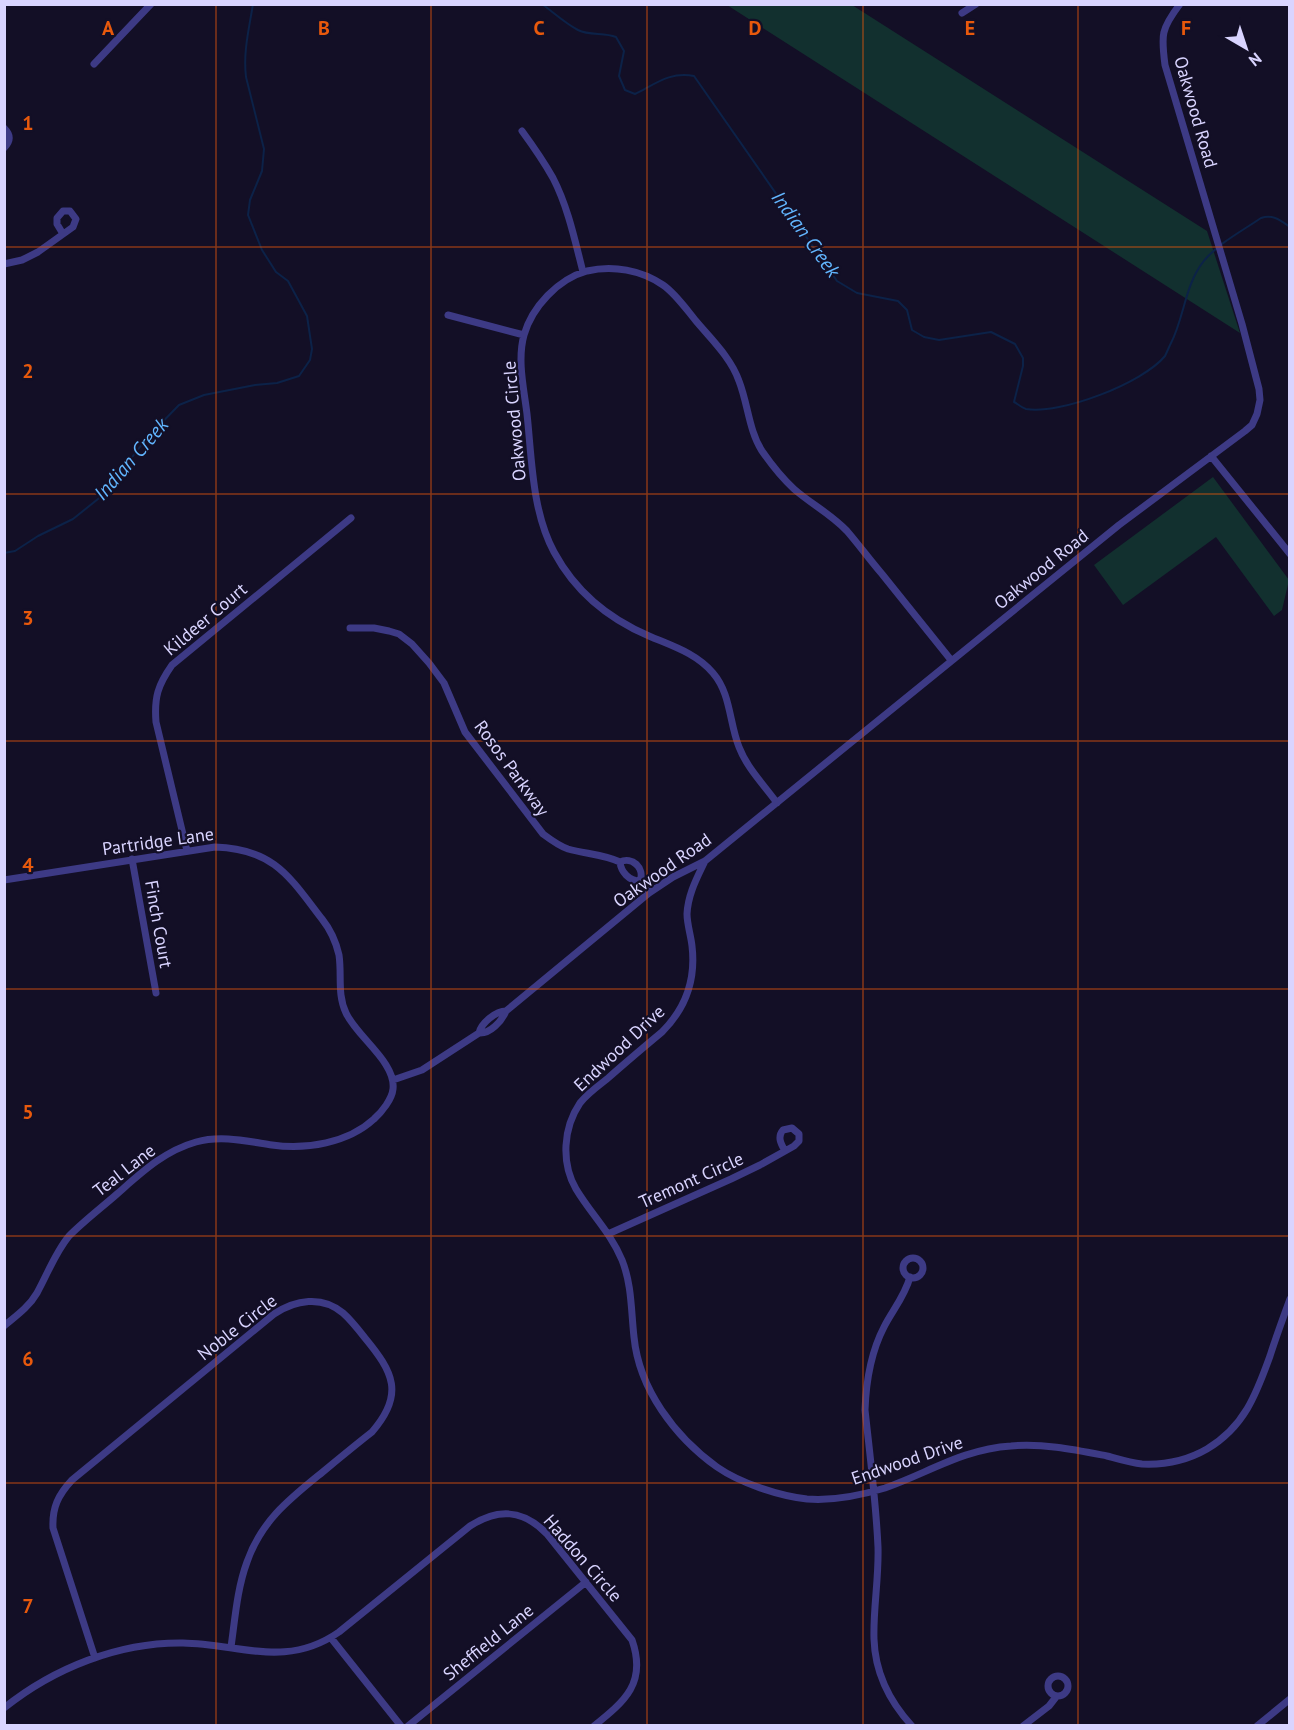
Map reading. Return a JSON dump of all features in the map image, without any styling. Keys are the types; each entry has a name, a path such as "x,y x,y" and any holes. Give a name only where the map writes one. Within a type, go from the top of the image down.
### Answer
{"street":[{"path":"94,64 151,4"},
{"path":"962,14 976,4"},
{"name":"Oakwood Road","path":"393,1080 422,1070 479,1033 486,1033 501,1021 506,1011 649,893 673,877 705,861 1127,519 1252,424 1260,400 1242,324 1165,65 1162,44 1164,31 1166,23 1180,4"},
{"path":"4,128 10,139 4,148"},
{"path":"522,131 546,166 560,194 583,272"},
{"path":"4,264 22,260 39,252 63,234"},
{"name":"Oakwood Circle","path":"777,803 743,757 726,694 714,675 687,652 634,629 597,606 574,582 554,552 542,525 536,496 522,374 524,336 530,321 546,296 583,272 602,268 630,271 657,281 666,287 677,297 733,367 755,439 783,479 847,531 951,660"},
{"path":"448,315 524,336"},
{"path":"1211,456 1290,554"},
{"name":"Kildeer Court","path":"186,851 156,722 155,700 161,680 172,664 351,518"},
{"name":"Rosos Parkway","path":"350,628 374,628 389,631 399,634 412,644 444,683 465,732 543,834 558,845 569,849 635,864 642,875 640,881"},
{"name":"Partridge Lane","path":"4,880 215,847 250,851 271,861 289,876 326,924 339,956 340,988 347,1016 383,1061 393,1080"},
{"name":"Finch Court","path":"132,859 156,993"},
{"name":"Endwood Drive","path":"705,861 689,896 687,916 693,969 689,993 674,1020 588,1095 569,1125 566,1157 568,1173 581,1197 616,1246 628,1274 634,1342 649,1388 665,1416 683,1438 718,1468 766,1490 807,1499 859,1495 886,1487 951,1459 988,1449 1011,1446 1038,1446 1084,1452 1142,1464 1191,1457 1223,1438 1246,1413 1259,1386 1290,1299"},
{"name":"Rosos Parkway","path":"620,862 627,876 640,881 649,893"},
{"name":"Teal Lane","path":"4,1326 31,1302 60,1247 69,1236 148,1167 165,1156 194,1143 218,1138 288,1147 335,1140 349,1135 375,1118 393,1091 393,1080"},
{"name":"Tremont Circle","path":"608,1234 731,1179 785,1151"},
{"path":"910,1278 883,1328 877,1345 869,1374 865,1410 879,1568 874,1639 876,1654 886,1688 893,1702 912,1725"},
{"name":"Noble Circle","path":"95,1658 53,1528 54,1508 62,1490 279,1311 291,1304 303,1301 329,1304 350,1319 381,1358 390,1377 392,1393 390,1404 382,1420 372,1432 286,1502 265,1525 252,1547 241,1581 231,1647"},
{"name":"Haddon Circle","path":"4,1708 48,1678 95,1658 122,1650 158,1644 206,1644 267,1653 287,1652 309,1647 331,1638 470,1526 490,1516 502,1514 518,1515 540,1526 632,1640 637,1661 635,1681 619,1706 594,1725"},
{"name":"Sheffield Lane","path":"408,1725 586,1582"},
{"path":"331,1638 401,1725"},
{"path":"1023,1725 1049,1706 1056,1697"},
{"path":"1257,1725 1290,1699"}],"green space":[{"path":"727,5 852,5 1207,231 1240,333"},
{"path":"1213,477 1289,580 1282,610 1274,616 1216,537 1123,605 1094,565"}],"waterway":[{"name":"Indian Creek","path":"4,553 15,551 38,536 73,519 103,495 146,439 179,405 204,395 277,383 299,376 310,360 312,349 307,316 288,281 276,272 262,250 248,215 250,200 262,171 264,149 245,68 253,4"},
{"name":"Indian Creek","path":"542,4 578,30 616,37 624,51 619,76 625,90 635,94 670,77 694,76 837,281 857,293 898,301 907,310 912,330 924,337 939,340 991,332 1015,344 1023,358 1023,366 1014,402 1026,409 1041,410 1079,402 1139,377 1165,356 1192,281 1209,255 1261,218 1273,217 1290,227"}]}
